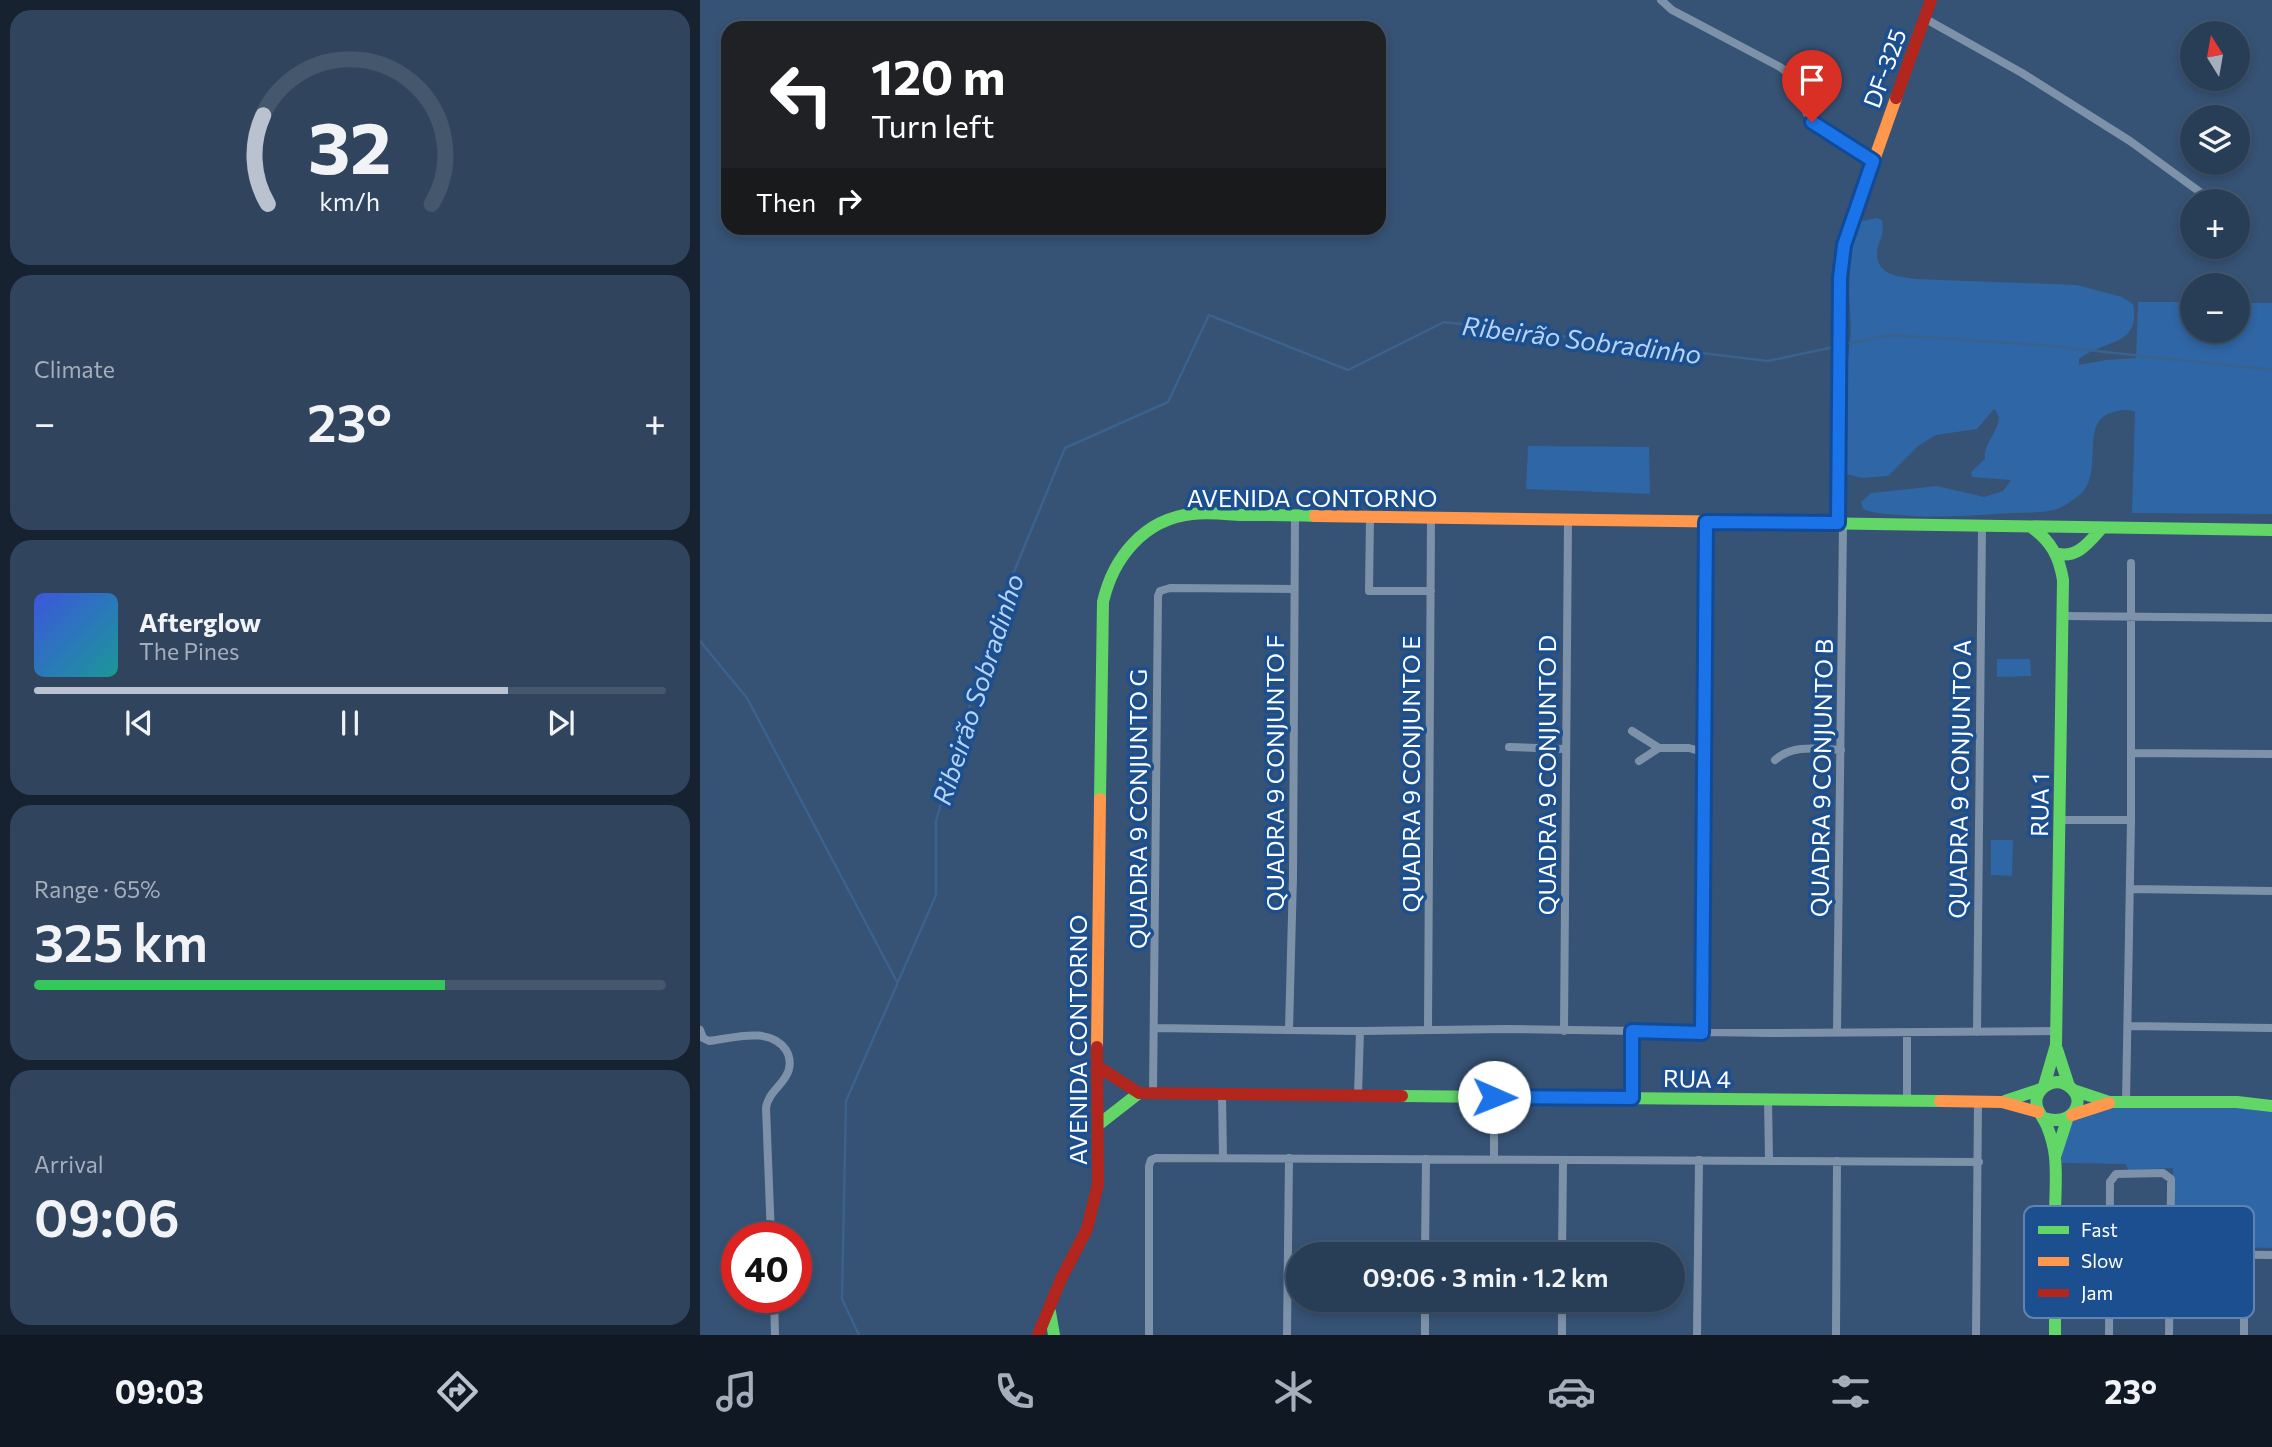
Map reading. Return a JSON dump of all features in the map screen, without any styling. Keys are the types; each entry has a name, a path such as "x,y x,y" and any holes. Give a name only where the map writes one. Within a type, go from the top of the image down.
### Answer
{"street":[{"path":"1661,0 1672,10 1780,67 1793,77 1800,88 1812,122 1873,161"},
{"name":"DF-325","path":"1841,523 1839,335 1840,278 1844,245 1931,0"},
{"path":"1924,18 2022,73 2130,141 2196,189"},
{"name":"AVENIDA CONTORNO","path":"1038,1335 1065,1270 1087,1229 1098,1184 1103,602 1108,580 1119,559 1143,534 1164,520 1192,514 2272,530"},
{"name":"QUADRA 9 CONJUNTO F","path":"1289,1030 1293,877 1295,517"},
{"path":"1370,517 1369,591 1431,590"},
{"name":"QUADRA 9 CONJUNTO E","path":"1428,1029 1431,518"},
{"name":"QUADRA 9 CONJUNTO D","path":"1564,1031 1568,520"},
{"path":"1702,1033 1706,522"},
{"name":"QUADRA 9 CONJUNTO B","path":"1837,1032 1841,523"},
{"name":"QUADRA 9 CONJUNTO A","path":"1977,1032 1982,526"},
{"path":"2030,527 2067,557 2077,552 2101,529"},
{"path":"2056,549 2055,535 2068,528 2079,536 2081,541 2077,552"},
{"name":"RUA 1","path":"2056,549 2063,580 2056,1045"},
{"name":"RUA 1","path":"2063,580 2077,552"},
{"path":"2126,1102 2132,753 2131,563"},
{"name":"QUADRA 9 CONJUNTO G","path":"1153,1093 1157,603 1160,591 1170,588 1294,589"},
{"path":"2063,616 2272,618"},
{"path":"1632,732 1659,748 1689,748 1703,752"},
{"path":"1509,747 1565,749"},
{"path":"1639,761 1659,748"},
{"path":"1775,760 1787,751 1797,749 1840,750"},
{"path":"2132,753 2272,754"},
{"path":"2060,820 2131,820"},
{"path":"2130,889 2272,891"},
{"path":"2128,1026 2272,1028"},
{"path":"1155,1028 1907,1034 2056,1031"},
{"path":"700,1030 703,1038 709,1041 765,1035 783,1046 789,1055 790,1067 787,1076 769,1096 766,1108 770,1222"},
{"path":"1358,1095 1360,1031"},
{"path":"1632,1031 1632,1098"},
{"path":"1907,1034 1907,1101"},
{"path":"2055,1206 2055,1157 2036,1100 2056,1045"},
{"path":"2055,1157 2069,1117 2077,1103 2056,1045"},
{"path":"1097,1066 1139,1093 1098,1125"},
{"path":"2002,1102 2057,1082 2109,1102 2272,1104"},
{"name":"RUA 4","path":"1139,1093 2002,1102"},
{"path":"1222,1094 1223,1158"},
{"path":"1494,1097 1494,1159"},
{"path":"1768,1099 1769,1161"},
{"path":"1976,1335 1978,1101"},
{"path":"2002,1102 2055,1122 2109,1102"},
{"path":"1149,1335 1150,1161 1156,1158 1979,1162"},
{"path":"1287,1335 1289,1158"},
{"path":"1425,1242 1426,1159"},
{"path":"1562,1242 1563,1160"},
{"path":"1698,1335 1699,1160"},
{"path":"1836,1335 1837,1161"},
{"path":"2110,1206 2110,1182 2116,1174 2163,1173 2171,1178 2171,1206"},
{"path":"2254,1254 2272,1255"},
{"path":"1049,1308 1054,1335"},
{"path":"1424,1335 1425,1312"},
{"path":"1562,1312 1562,1335"},
{"path":"774,1313 775,1335"}],"shaded area":[{"path":"1876,218 1882,220 1878,261 1885,271 1891,274 1917,279 2077,285 2122,297 2133,304 2134,318 2126,335 2079,359 2079,365 2136,358 2138,302 2180,302 2180,343 2250,343 2250,303 2272,303 2272,514 2132,513 2135,412 2127,410 2103,417 2094,437 2091,476 2086,488 2057,509 1936,517 1886,514 1863,509 1861,502 1871,493 1937,486 1984,497 2003,491 2011,480 1972,477 1971,472 1985,459 1987,446 1997,426 1998,414 1994,409 1977,429 1936,435 1918,446 1888,476 1862,478 1842,473 1845,387 1851,331 1851,240 1858,222"},
{"path":"1528,446 1649,447 1650,494 1526,489"},
{"path":"1997,659 2030,659 2031,676 1997,677"},
{"path":"1991,840 2013,840 2012,876 1991,875"},
{"path":"2106,1104 2254,1107 2272,1110 2272,1248 2254,1247 2254,1206 2173,1206 2173,1168 2128,1170 2126,1164 2062,1163 2062,1143 2073,1118"}],"waterway":[{"name":"Ribeirão Sobradinho","path":"859,1335 842,1299 846,1101 936,895 936,821 997,613 1065,448 1168,402 1209,315 1348,370 1444,322 1768,361 1834,347"},
{"name":"Ribeirão Sobradinho","path":"1844,344 1890,335 2041,345 2272,370"},
{"path":"700,641 747,698 897,982"}],"traffic: fast":[{"path":"1100,799 1103,602 1114,570 1123,556 1145,532 1175,517 1204,513 1315,516"},
{"path":"1746,522 2272,530"},
{"path":"2031,527 2053,550 2063,580 2056,1045 2044,1086"},
{"path":"2058,554 2077,551 2101,529"},
{"path":"2057,1049 2069,1086"},
{"path":"2044,1118 2054,1120 2070,1116 2077,1104 2074,1091 2063,1083 2049,1084 2042,1089 2036,1101 2053,1145 2055,1206"},
{"path":"2005,1101 2041,1089"},
{"path":"2073,1090 2109,1102 2237,1102 2272,1106"},
{"path":"1098,1125 1139,1093"},
{"path":"1402,1096 1940,1101"},
{"path":"2055,1157 2067,1120"},
{"path":"1050,1312 1054,1335"},
{"path":"2055,1318 2055,1335"}],"traffic: slow":[{"path":"1838,523 1839,299 1844,245 1896,98"},
{"path":"1315,516 1746,522"},
{"path":"1097,1047 1100,799"},
{"path":"1940,1101 2002,1102 2038,1112"},
{"path":"2072,1115 2109,1103"}],"traffic: jam":[{"path":"1896,98 1931,0"},
{"path":"1038,1335 1061,1279 1087,1229 1098,1184 1097,1047"},
{"path":"1097,1066 1139,1093 1402,1096"}],"route":[{"path":"1494,1097 1632,1098 1632,1031 1702,1033 1706,522 1838,523 1840,278 1844,245 1873,161 1812,122"}]}
